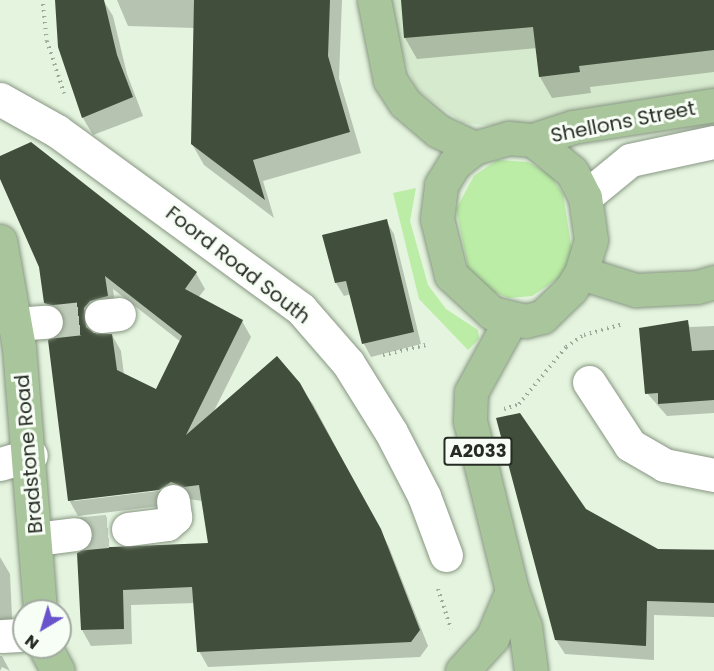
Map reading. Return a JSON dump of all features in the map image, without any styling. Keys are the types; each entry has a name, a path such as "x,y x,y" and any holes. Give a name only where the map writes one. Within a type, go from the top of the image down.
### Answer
{"main road":[{"path":"374,0 390,80 405,103 438,131 474,148"},
{"name":"Shellons Street","path":"533,141 573,128 714,105"},
{"path":"509,138 533,141 572,172 585,197 591,240 580,273 571,289 542,317 511,319 478,303 451,275 439,228 441,185 454,164 474,148 509,138"},
{"name":"Bradstone Road","path":"0,241 17,307 15,460 36,539 39,599"},
{"path":"580,273 636,290 688,288 714,282"},
{"name":"A2033","path":"511,319 471,392 470,421 512,591"},
{"path":"462,671 492,638 512,591"},
{"path":"512,591 525,626 531,671"}],"street":[{"name":"Foord Road South","path":"0,99 57,131 301,309 348,363 391,432 424,496 446,555"},
{"path":"585,197 630,160 714,142"},
{"path":"589,382 630,445 664,465 714,475"},
{"path":"128,529 167,524 175,517 173,501"},
{"path":"36,539 75,534"}],"path":[{"path":"43,4 47,41 66,98"},
{"path":"501,410 519,404 566,347"},
{"path":"446,555 437,593 452,630"}],"shaded area":[{"path":"391,0 714,0 714,107 536,130 463,123 416,89 392,27"}],"green space":[{"path":"497,160 528,162 551,175 563,194 572,250 565,274 532,296 509,298 485,289 468,267 456,209 474,176"},
{"path":"416,188 410,221 428,285 446,309 478,330 479,339 468,350 419,299 393,193"}],"building":[{"path":"55,0 104,0 117,55 133,97 82,118 58,47"},
{"path":"194,0 330,0 328,56 350,132 253,160 265,200 191,144"},
{"path":"401,0 714,0 714,50 579,66 580,72 539,77 533,27 404,38"},
{"path":"31,142 197,272 185,289 243,320 186,435 277,356 300,383 381,529 420,630 411,642 197,652 192,587 123,590 124,629 81,630 77,553 87,548 208,543 199,485 184,487 171,482 159,490 68,501 48,340 62,331 65,320 55,306 44,303 39,267 0,179 0,156","holes":["105,276 182,336 156,389 117,370 112,334 94,333 86,327 84,308 90,301 108,296"]},
{"path":"387,219 414,332 362,344 346,281 335,283 322,235"},
{"path":"688,320 692,351 714,350 714,400 658,404 658,393 645,394 639,328"},
{"path":"520,413 586,509 658,549 714,550 714,603 647,601 646,646 555,640 496,418"}],"tunnel":[{"path":"46,322 101,316"},
{"path":"75,534 128,529"}]}
